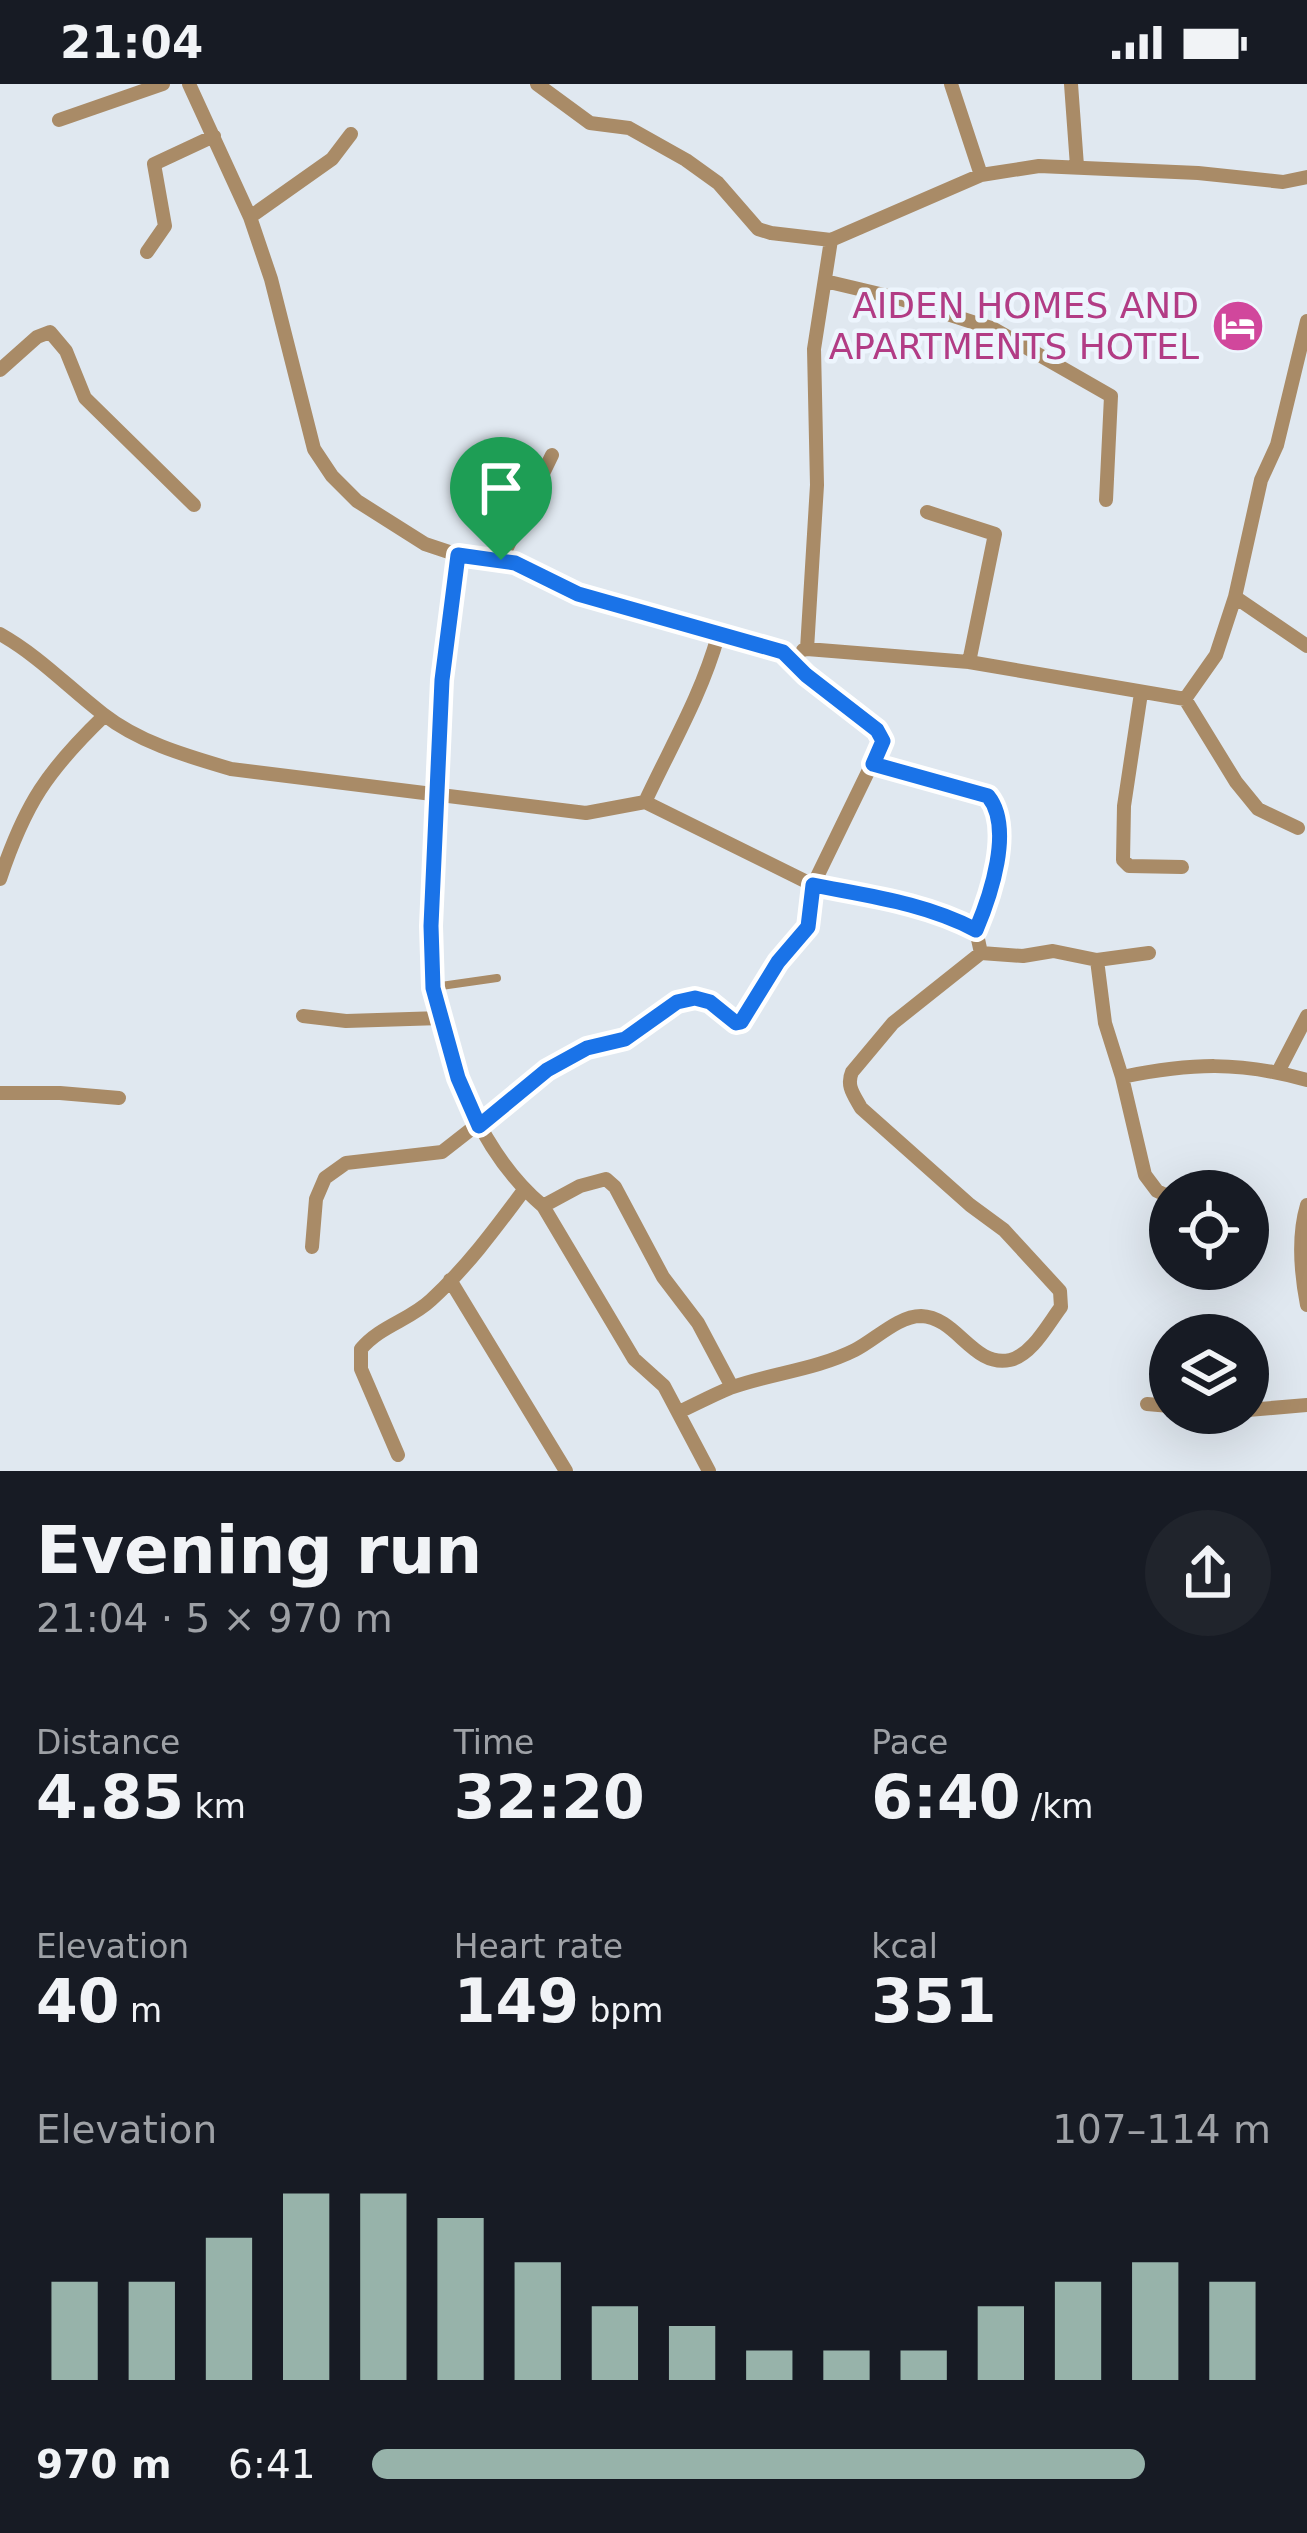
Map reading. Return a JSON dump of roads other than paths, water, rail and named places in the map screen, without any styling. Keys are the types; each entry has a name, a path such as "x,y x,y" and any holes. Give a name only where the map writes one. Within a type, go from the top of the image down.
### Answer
{"street":[{"path":"59,120 163,84"},
{"path":"189,84 250,217 271,279 314,449 357,501 425,544 458,555 501,560 578,594 783,652 969,662 1185,699"},
{"path":"537,84 590,123 629,128 686,160 718,183 758,229 831,240 981,175 1039,166 1283,182 1307,177"},
{"path":"951,84 981,175"},
{"path":"1071,84 1077,166"},
{"path":"250,217 332,159 351,134"},
{"path":"147,252 165,226 154,164 214,136"},
{"path":"807,650 817,485 814,350 831,240"},
{"path":"825,281 994,328 1111,396 1106,500"},
{"path":"1185,699 1216,655 1235,597 1261,480 1277,445 1307,321"},
{"path":"0,370 37,337 50,332 66,351 85,398 194,505"},
{"path":"501,560 552,455"},
{"path":"927,512 995,534 969,662"},
{"path":"458,555 442,680 435,795 433,988 441,1018 458,1078 479,1126 524,1190 543,1206 634,1359 664,1386 709,1471"},
{"path":"1235,597 1307,646"},
{"path":"0,634 55,670 104,716 141,739 231,769 586,813 645,802 813,885 904,903 976,930"},
{"path":"645,802 669,749 689,719 718,636"},
{"path":"312,1246 316,1199 325,1178 346,1163 442,1152 547,1070 587,1048 625,1039 677,1002 695,998 710,1002 741,1022 778,962 808,927 813,885 883,741 877,730 783,652"},
{"path":"1141,693 1124,806 1123,860 1129,866 1182,866"},
{"path":"1185,699 1235,782 1258,809 1298,828"},
{"path":"0,879 39,785 104,716"},
{"path":"873,764 979,792 994,803 1000,815 993,890 976,930 981,953"},
{"path":"679,1412 732,1388 816,1368 907,1318 925,1316 953,1328 980,1354 995,1360 1023,1354 1061,1307 1060,1292 1004,1230 861,1108 849,1080 893,1023 981,953 1023,956 1053,950 1097,960 1148,953"},
{"path":"1097,960 1105,1023 1149,1180"},
{"path":"303,1016 346,1021 441,1018"},
{"path":"1278,1072 1307,1016"},
{"path":"1122,1077 1207,1064 1307,1080"},
{"path":"0,1093 119,1098"},
{"path":"543,1206 596,1179 606,1179 615,1187 663,1277 698,1323 732,1388"},
{"path":"398,1455 361,1369 361,1349 371,1336 427,1304 482,1248 524,1190"},
{"path":"1307,1204 1303,1283 1307,1305"},
{"path":"450,1280 566,1471"},
{"path":"1269,1408 1307,1405"}],"lane":[{"path":"433,988 497,978"}],"place":[{"name":"AIDEN HOMES AND APARTMENTS HOTEL","path":"1238,326"}]}
